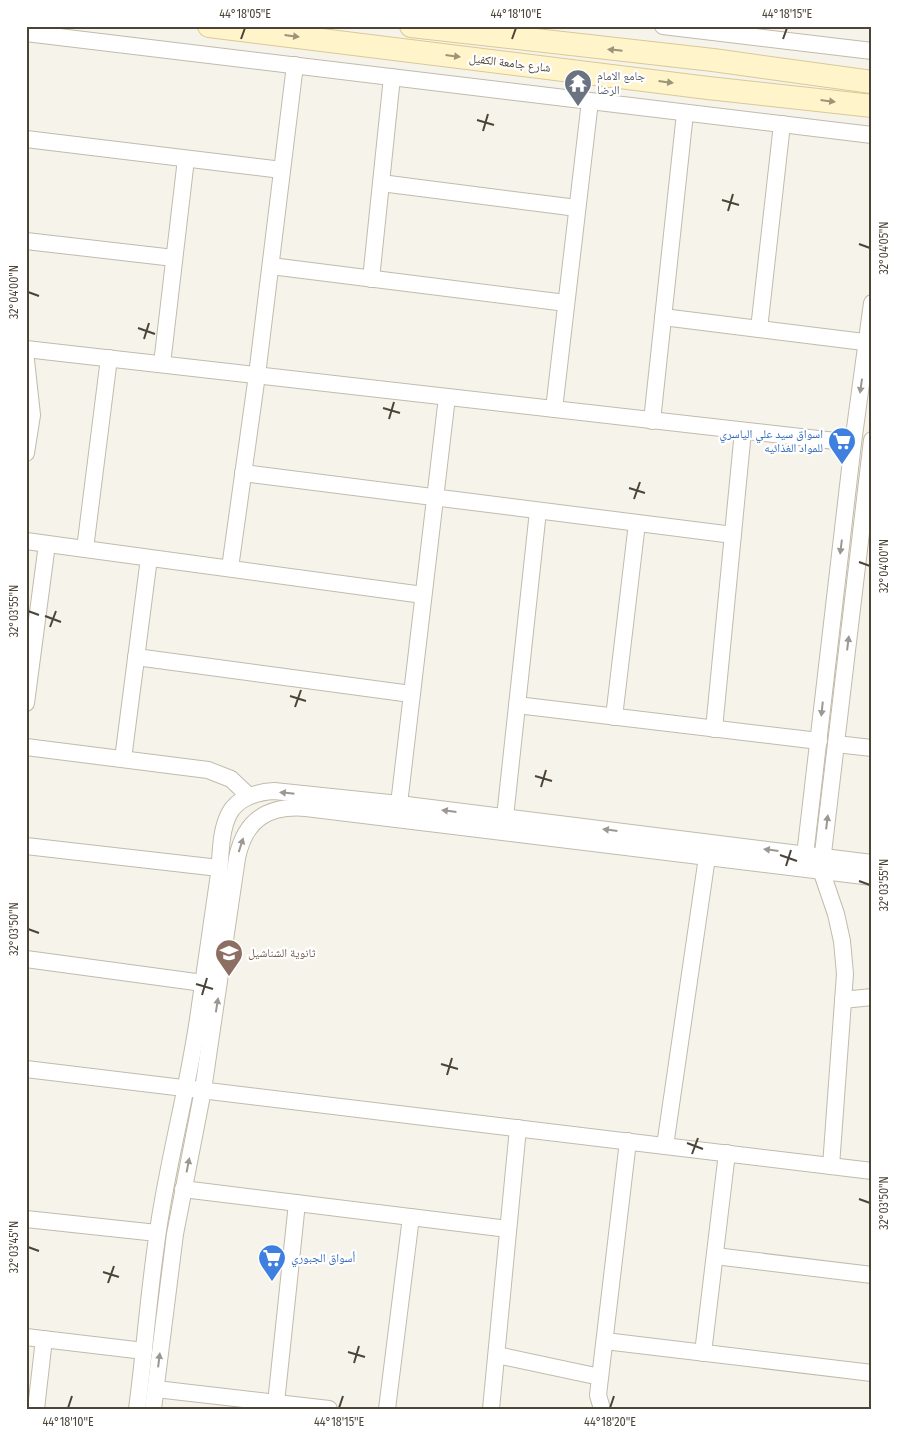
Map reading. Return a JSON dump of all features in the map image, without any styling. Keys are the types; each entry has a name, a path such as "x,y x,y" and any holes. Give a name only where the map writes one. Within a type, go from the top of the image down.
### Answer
{"main road":[{"name":"شارع جامعة الكفيل","path":"209,26 708,88 872,106"},
{"name":"شارع جامعة الكفيل","path":"411,26 713,60 872,82"},
{"path":"708,88 716,86 722,80 723,72 720,65 713,60"},
{"path":"770,94 766,90 764,79 767,74 776,69"}],"street":[{"path":"663,26 872,51"},
{"path":"26,33 872,135"},
{"path":"230,568 257,375 295,66"},
{"path":"371,278 392,77"},
{"path":"554,409 590,101"},
{"path":"652,420 685,112"},
{"path":"760,329 782,124"},
{"path":"26,139 282,170"},
{"path":"162,364 186,159"},
{"path":"381,183 577,208"},
{"path":"26,241 174,258"},
{"path":"271,266 566,303"},
{"path":"804,862 853,443 869,343 872,303"},
{"path":"663,318 869,343"},
{"path":"26,349 853,443"},
{"path":"85,549 109,358"},
{"path":"26,360 32,415 26,453"},
{"path":"398,804 447,397"},
{"path":"714,729 743,431"},
{"path":"831,1166 845,974 842,941 822,864 872,440"},
{"path":"243,473 733,535"},
{"path":"504,818 538,511"},
{"path":"614,716 637,523"},
{"path":"26,541 423,595"},
{"path":"26,703 30,642 46,544"},
{"path":"123,759 149,558"},
{"path":"136,657 412,694"},
{"path":"517,705 819,741"},
{"path":"836,744 872,748"},
{"path":"26,747 196,768 220,774 241,787 249,796"},
{"path":"137,1409 157,1233 187,1088 204,983 222,836 230,812 238,803 249,796 261,792 274,791 398,804 822,864 872,876"},
{"path":"153,1409 167,1291 203,1090 240,844 245,832 254,821 278,809 306,808 707,857 804,862"},
{"path":"26,846 219,868"},
{"path":"665,1146 707,857"},
{"path":"822,864 872,863"},
{"path":"26,959 204,983"},
{"path":"843,1000 872,996"},
{"path":"26,1068 872,1171"},
{"path":"491,1409 518,1128"},
{"path":"602,1409 598,1395 628,1141"},
{"path":"704,1353 727,1153"},
{"path":"184,1189 508,1229"},
{"path":"276,1403 297,1202"},
{"path":"387,1409 411,1216"},
{"path":"26,1219 157,1233"},
{"path":"715,1256 872,1276"},
{"path":"26,1337 144,1351"},
{"path":"36,1409 44,1339"},
{"path":"604,1341 872,1373"},
{"path":"496,1355 600,1377"},
{"path":"156,1389 329,1409"}],"place":[{"name":"جامع الامام الرضا","path":"578,107"},
{"name":"اسواق سيد علي الياسري للمواد الغذائيه","path":"842,465"},
{"name":"ثانوية الشناشيل","path":"229,977"},
{"name":"أسواق الجبوري","path":"272,1282"}]}
